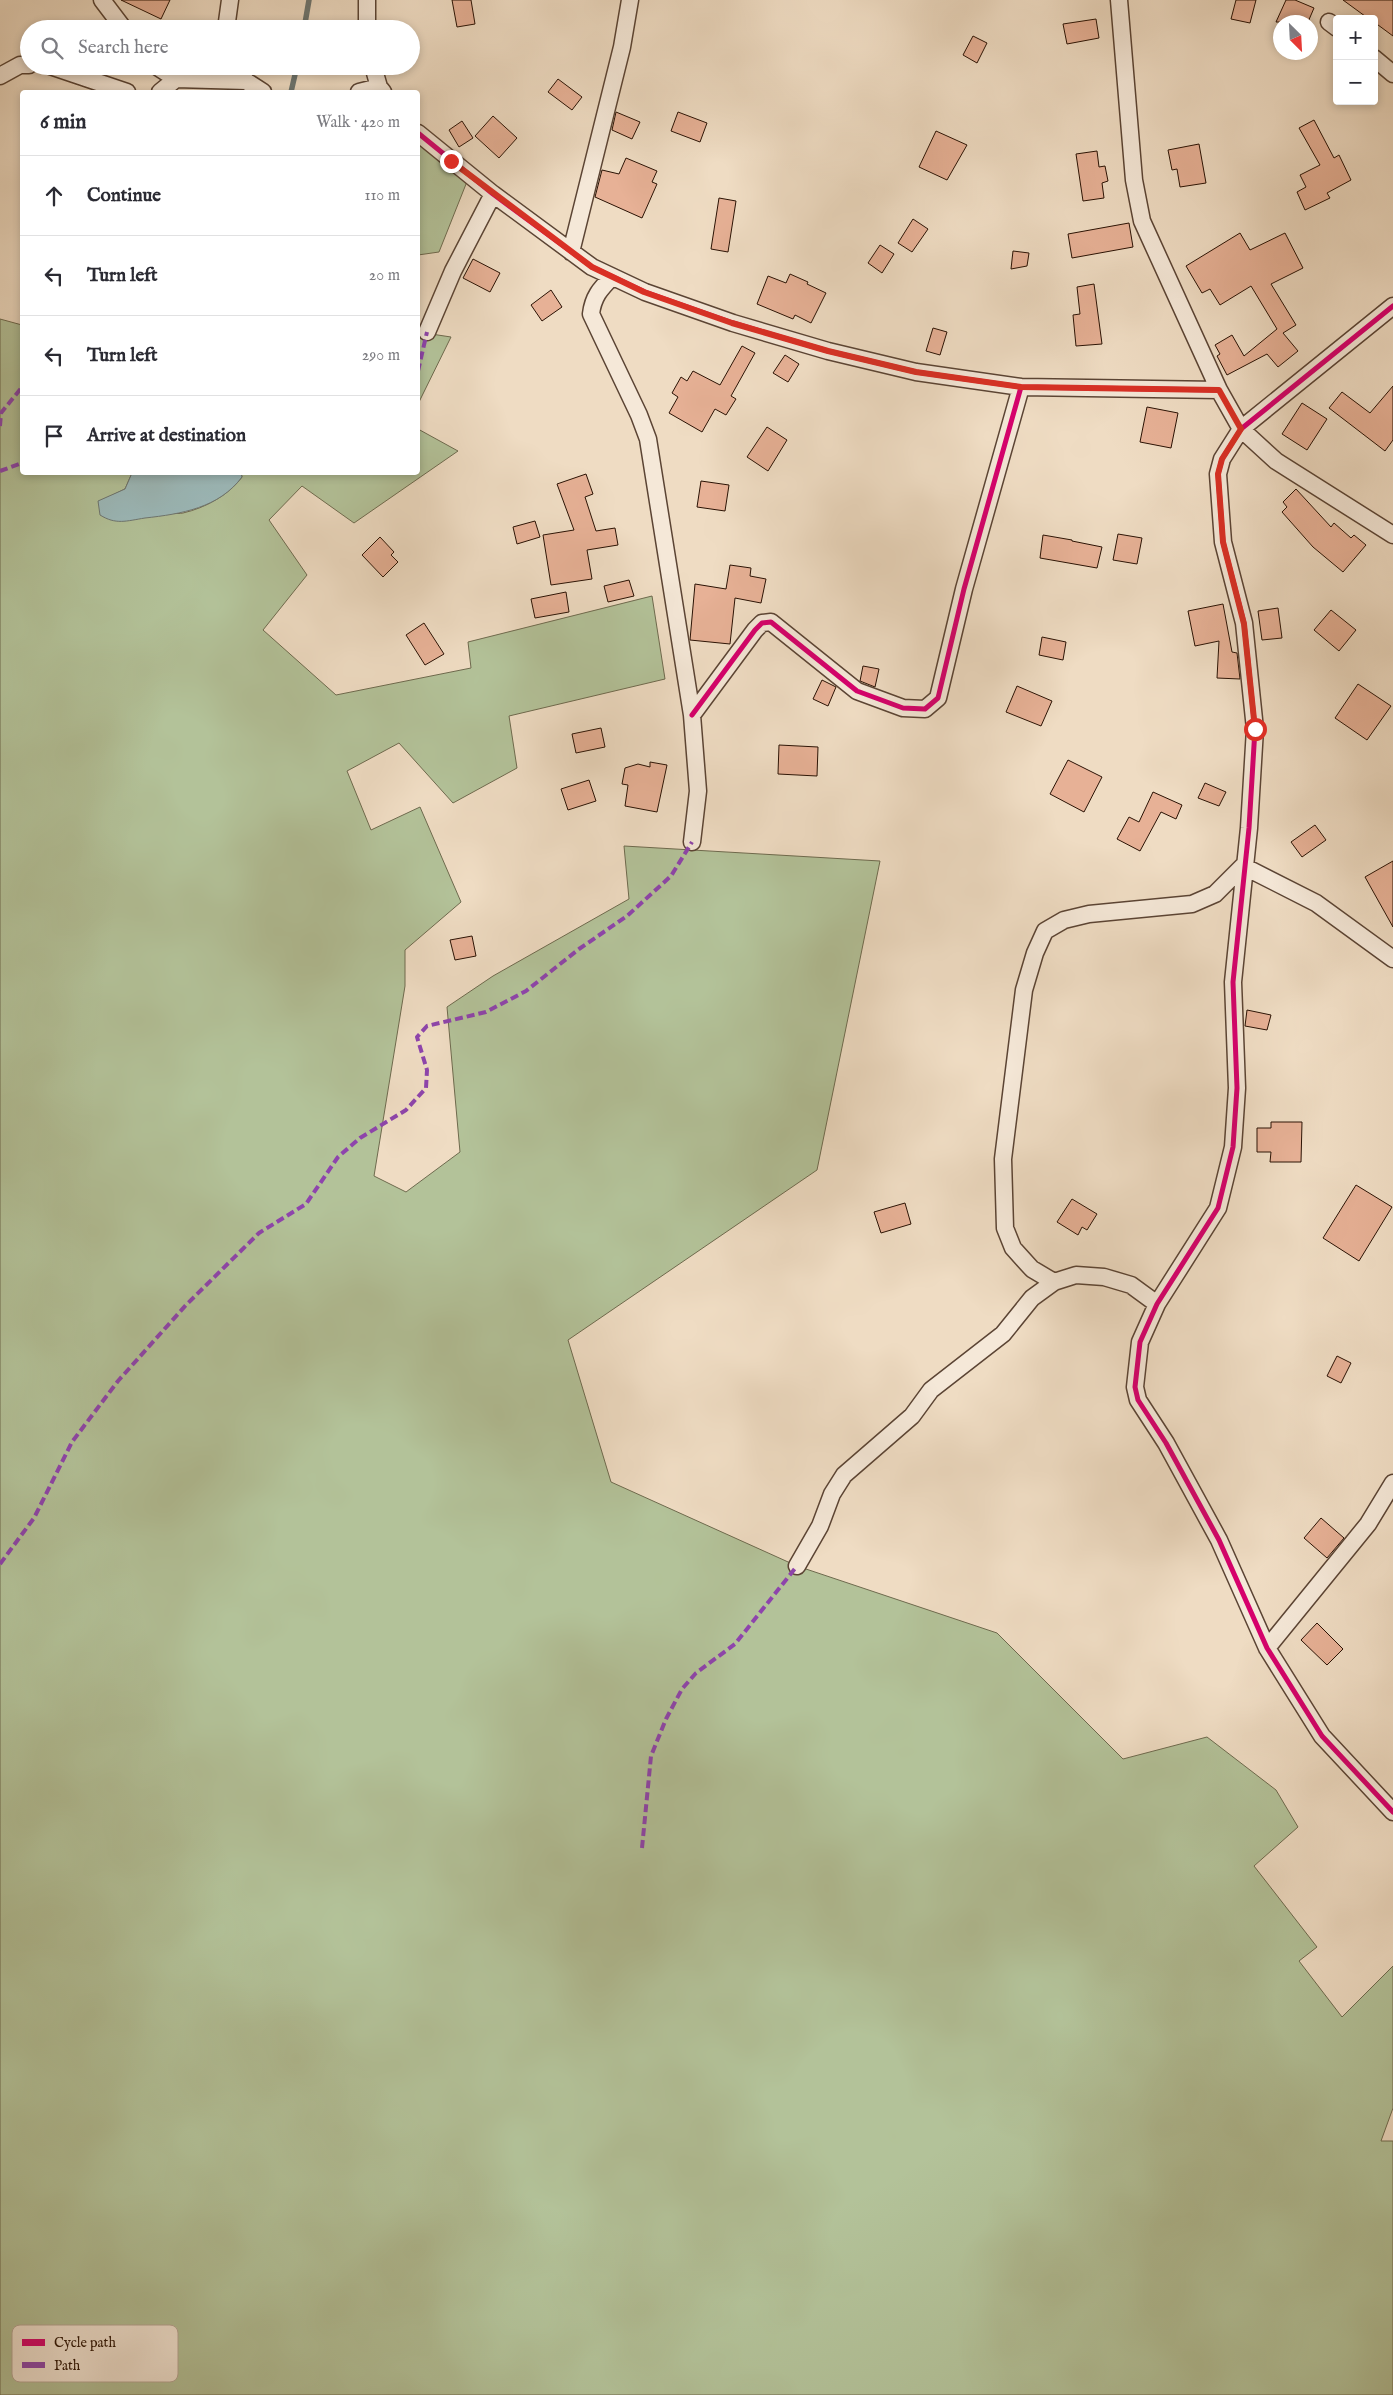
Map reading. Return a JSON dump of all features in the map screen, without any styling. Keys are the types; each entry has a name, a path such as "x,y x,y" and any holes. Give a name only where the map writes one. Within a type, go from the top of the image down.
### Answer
{"street":[{"path":"102,0 117,20"},
{"path":"227,20 230,0"},
{"path":"367,0 367,20"},
{"path":"571,252 622,47 630,0"},
{"path":"1119,0 1134,180 1142,220 1219,390 1241,429 1276,461 1393,535"},
{"path":"1376,60 1393,74"},
{"path":"0,76 20,65"},
{"path":"77,75 121,90"},
{"path":"170,75 176,79 246,81"},
{"path":"242,75 246,81 259,90"},
{"path":"376,75 381,90"},
{"path":"162,90 176,79"},
{"path":"420,135 493,194 571,252 612,277 644,292 706,314 828,351 916,372 1021,387 1219,390"},
{"path":"428,332 453,271 493,194"},
{"path":"612,277 600,289 592,301 591,314 640,415 648,439 692,715 698,791 692,842"},
{"path":"1393,306 1241,429 1222,459 1218,474 1223,542 1244,624 1255,729 1248,828 1233,982 1237,1088 1233,1147 1218,1208 1157,1304 1140,1342 1135,1387 1138,1400 1166,1443 1219,1540 1267,1648 1322,1736 1393,1812"},
{"path":"692,715 754,630 762,623 771,622 857,691 902,708 925,709 938,698 964,589 1021,387"},
{"path":"1244,866 1316,903 1393,959"},
{"path":"1054,1282 1032,1268 1013,1248 1005,1228 1003,1159 1024,990 1045,931 1064,920 1089,914 1192,904 1215,894 1244,866"},
{"path":"797,1566 820,1526 832,1494 844,1475 912,1416 931,1390 1003,1334 1032,1298 1054,1282 1076,1275 1104,1277 1131,1285 1157,1304"},
{"path":"1267,1648 1368,1524 1393,1483"}],"green space":[{"path":"420,136 470,174 439,252 420,255"},
{"path":"0,319 20,324 20,475 131,475 125,489 98,502 155,511 183,513 200,508 223,495 237,484 242,475 420,475 420,430 458,451 354,523 302,486 269,520 307,575 263,630 336,695 471,668 468,642 652,596 665,679 509,716 517,768 453,803 399,743 347,771 371,830 420,807 461,902 405,950 405,986 374,1176 406,1192 460,1152 447,1007 493,976 629,899 624,846 880,861 817,1170 568,1340 611,1482 797,1566 997,1633 1123,1759 1207,1737 1276,1790 1298,1827 1254,1866 1317,1947 1299,1961 1342,2017 1393,1966 1393,2108 1381,2141 1393,2141 1393,2395 0,2395"},
{"path":"420,332 451,337 420,400"}],"water":[{"path":"131,475 242,475 242,477 222,496 198,508 172,514 121,521 111,520 100,515 98,501 125,489"}],"building":[{"path":"121,0 170,0 161,19"},
{"path":"452,0 471,0 475,24 457,27"},
{"path":"1236,0 1256,0 1250,23 1231,19"},
{"path":"1286,0 1295,0 1314,8 1311,15 1279,15"},
{"path":"1343,0 1393,0 1393,36 1378,25 1378,15 1364,15"},
{"path":"1096,19 1099,38 1067,44 1063,24"},
{"path":"973,36 987,43 977,63 963,55"},
{"path":"558,79 582,97 572,110 548,92"},
{"path":"616,112 640,122 632,139 612,130"},
{"path":"678,112 707,123 700,142 671,131"},
{"path":"493,116 517,138 499,158 475,136"},
{"path":"1314,120 1334,158 1339,155 1351,180 1327,193 1330,198 1305,210 1297,192 1306,187 1300,175 1320,165 1299,128"},
{"path":"462,121 473,138 459,147 449,130"},
{"path":"936,131 967,145 947,180 919,167"},
{"path":"1199,144 1206,183 1180,187 1177,169 1172,170 1168,150"},
{"path":"1097,151 1099,167 1105,166 1108,181 1102,183 1104,198 1083,201 1076,154"},
{"path":"626,158 657,171 652,182 657,184 642,218 595,197 602,170 619,174"},
{"path":"719,198 736,201 728,252 711,249"},
{"path":"913,219 928,229 912,252 898,243"},
{"path":"1129,223 1133,247 1072,258 1068,234"},
{"path":"1240,233 1250,250 1285,233 1303,268 1271,284 1296,325 1283,333 1298,351 1278,367 1267,354 1227,375 1217,356 1220,354 1215,345 1232,335 1244,356 1277,329 1251,286 1220,305 1210,289 1202,293 1186,266"},
{"path":"880,245 894,254 882,273 868,263"},
{"path":"1013,251 1029,253 1027,266 1011,269"},
{"path":"473,259 500,273 490,292 463,278"},
{"path":"790,274 826,293 811,323 795,315 793,319 757,304 768,276 786,283"},
{"path":"1094,284 1102,344 1076,346 1073,315 1080,314 1077,287"},
{"path":"551,290 562,307 542,321 531,305"},
{"path":"933,328 947,332 940,355 926,351"},
{"path":"742,346 755,353 731,396 736,399 726,415 715,409 702,432 669,413 678,397 672,393 681,377 687,381 693,371 720,385"},
{"path":"785,355 799,364 788,382 773,373"},
{"path":"1393,386 1393,440 1385,451 1329,408 1342,392 1370,413"},
{"path":"1302,403 1327,419 1307,450 1282,434"},
{"path":"1147,407 1178,413 1171,448 1140,442"},
{"path":"767,427 787,440 768,471 747,457"},
{"path":"586,474 593,494 585,497 596,531 615,528 618,545 587,550 592,579 551,585 543,535 574,530 557,484"},
{"path":"701,481 729,485 725,511 697,507"},
{"path":"1296,489 1331,527 1334,523 1351,538 1354,535 1366,545 1343,572 1313,547 1282,512 1287,507 1283,502"},
{"path":"535,521 540,537 517,544 513,527"},
{"path":"1118,534 1142,538 1137,564 1113,560"},
{"path":"1043,535 1102,547 1097,568 1040,558"},
{"path":"380,537 394,552 391,555 398,562 383,577 362,555"},
{"path":"730,565 751,568 750,576 766,579 761,603 735,598 730,644 690,640 695,584 726,589"},
{"path":"629,580 634,596 608,602 604,586"},
{"path":"566,592 569,612 535,618 531,599"},
{"path":"1223,604 1232,652 1237,653 1240,679 1217,678 1219,641 1195,646 1188,611"},
{"path":"1278,608 1282,638 1262,640 1258,611"},
{"path":"1331,610 1356,630 1339,651 1314,630"},
{"path":"424,623 444,654 425,665 406,635"},
{"path":"1042,637 1066,642 1063,660 1039,655"},
{"path":"863,666 879,669 875,687 860,681"},
{"path":"822,680 836,687 828,706 813,699"},
{"path":"1358,684 1391,706 1367,740 1335,718"},
{"path":"1017,686 1052,701 1041,726 1006,712"},
{"path":"601,728 605,747 576,753 572,734"},
{"path":"779,745 818,747 817,776 778,774"},
{"path":"1068,760 1102,777 1084,812 1050,794"},
{"path":"650,762 667,765 657,812 625,806 628,785 622,784 625,768 638,764 650,767"},
{"path":"589,780 596,801 568,810 561,789"},
{"path":"1205,783 1226,792 1219,806 1198,798"},
{"path":"1153,792 1182,805 1176,819 1161,812 1140,851 1117,839 1129,817 1139,822"},
{"path":"1315,825 1326,840 1302,857 1291,842"},
{"path":"1393,861 1393,927 1365,877"},
{"path":"472,936 476,956 455,960 450,940"},
{"path":"1247,1010 1271,1015 1267,1030 1245,1026"},
{"path":"1271,1122 1302,1122 1301,1162 1270,1162 1271,1152 1257,1152 1257,1128 1271,1128"},
{"path":"1356,1185 1392,1207 1359,1261 1323,1238"},
{"path":"1072,1199 1097,1214 1087,1230 1082,1227 1078,1235 1057,1222"},
{"path":"905,1203 911,1224 881,1233 874,1212"},
{"path":"1337,1356 1351,1363 1341,1383 1327,1376"},
{"path":"1321,1518 1344,1538 1327,1558 1304,1538"},
{"path":"1317,1623 1343,1649 1327,1665 1301,1640"}],"waterway":[{"path":"306,20 309,0"},
{"path":"291,90 295,75"}],"marked path":[{"path":"420,362 427,332"},
{"path":"0,426 1,413 20,389"},
{"path":"0,471 20,464"},
{"path":"0,1564 34,1518 72,1442 118,1381 186,1305 259,1233 306,1204 338,1157 360,1138 406,1110 426,1088 427,1070 417,1037 427,1026 486,1012 526,991 579,949 627,916 671,876 692,842"},
{"path":"642,1848 651,1756 666,1719 682,1689 696,1673 735,1644 797,1566"}],"cycle path":[{"path":"420,135 493,194 592,267 645,292 733,323 828,351 916,372 1021,387 1219,390"},
{"path":"1393,306 1241,429 1222,459 1218,474 1223,542 1244,623 1255,729 1249,828 1233,982 1237,1088 1233,1147 1218,1208 1157,1304 1140,1342 1135,1387 1138,1400 1166,1443 1219,1540 1267,1648 1322,1736 1393,1812"},
{"path":"692,715 755,630 762,623 771,622 857,691 903,708 925,709 938,698 964,589 1021,387"}],"route":[{"path":"451,161 592,267 644,292 732,323 828,351 916,372 1021,387 1219,390 1241,429 1222,459 1218,474 1223,542 1244,624 1255,729"}]}
